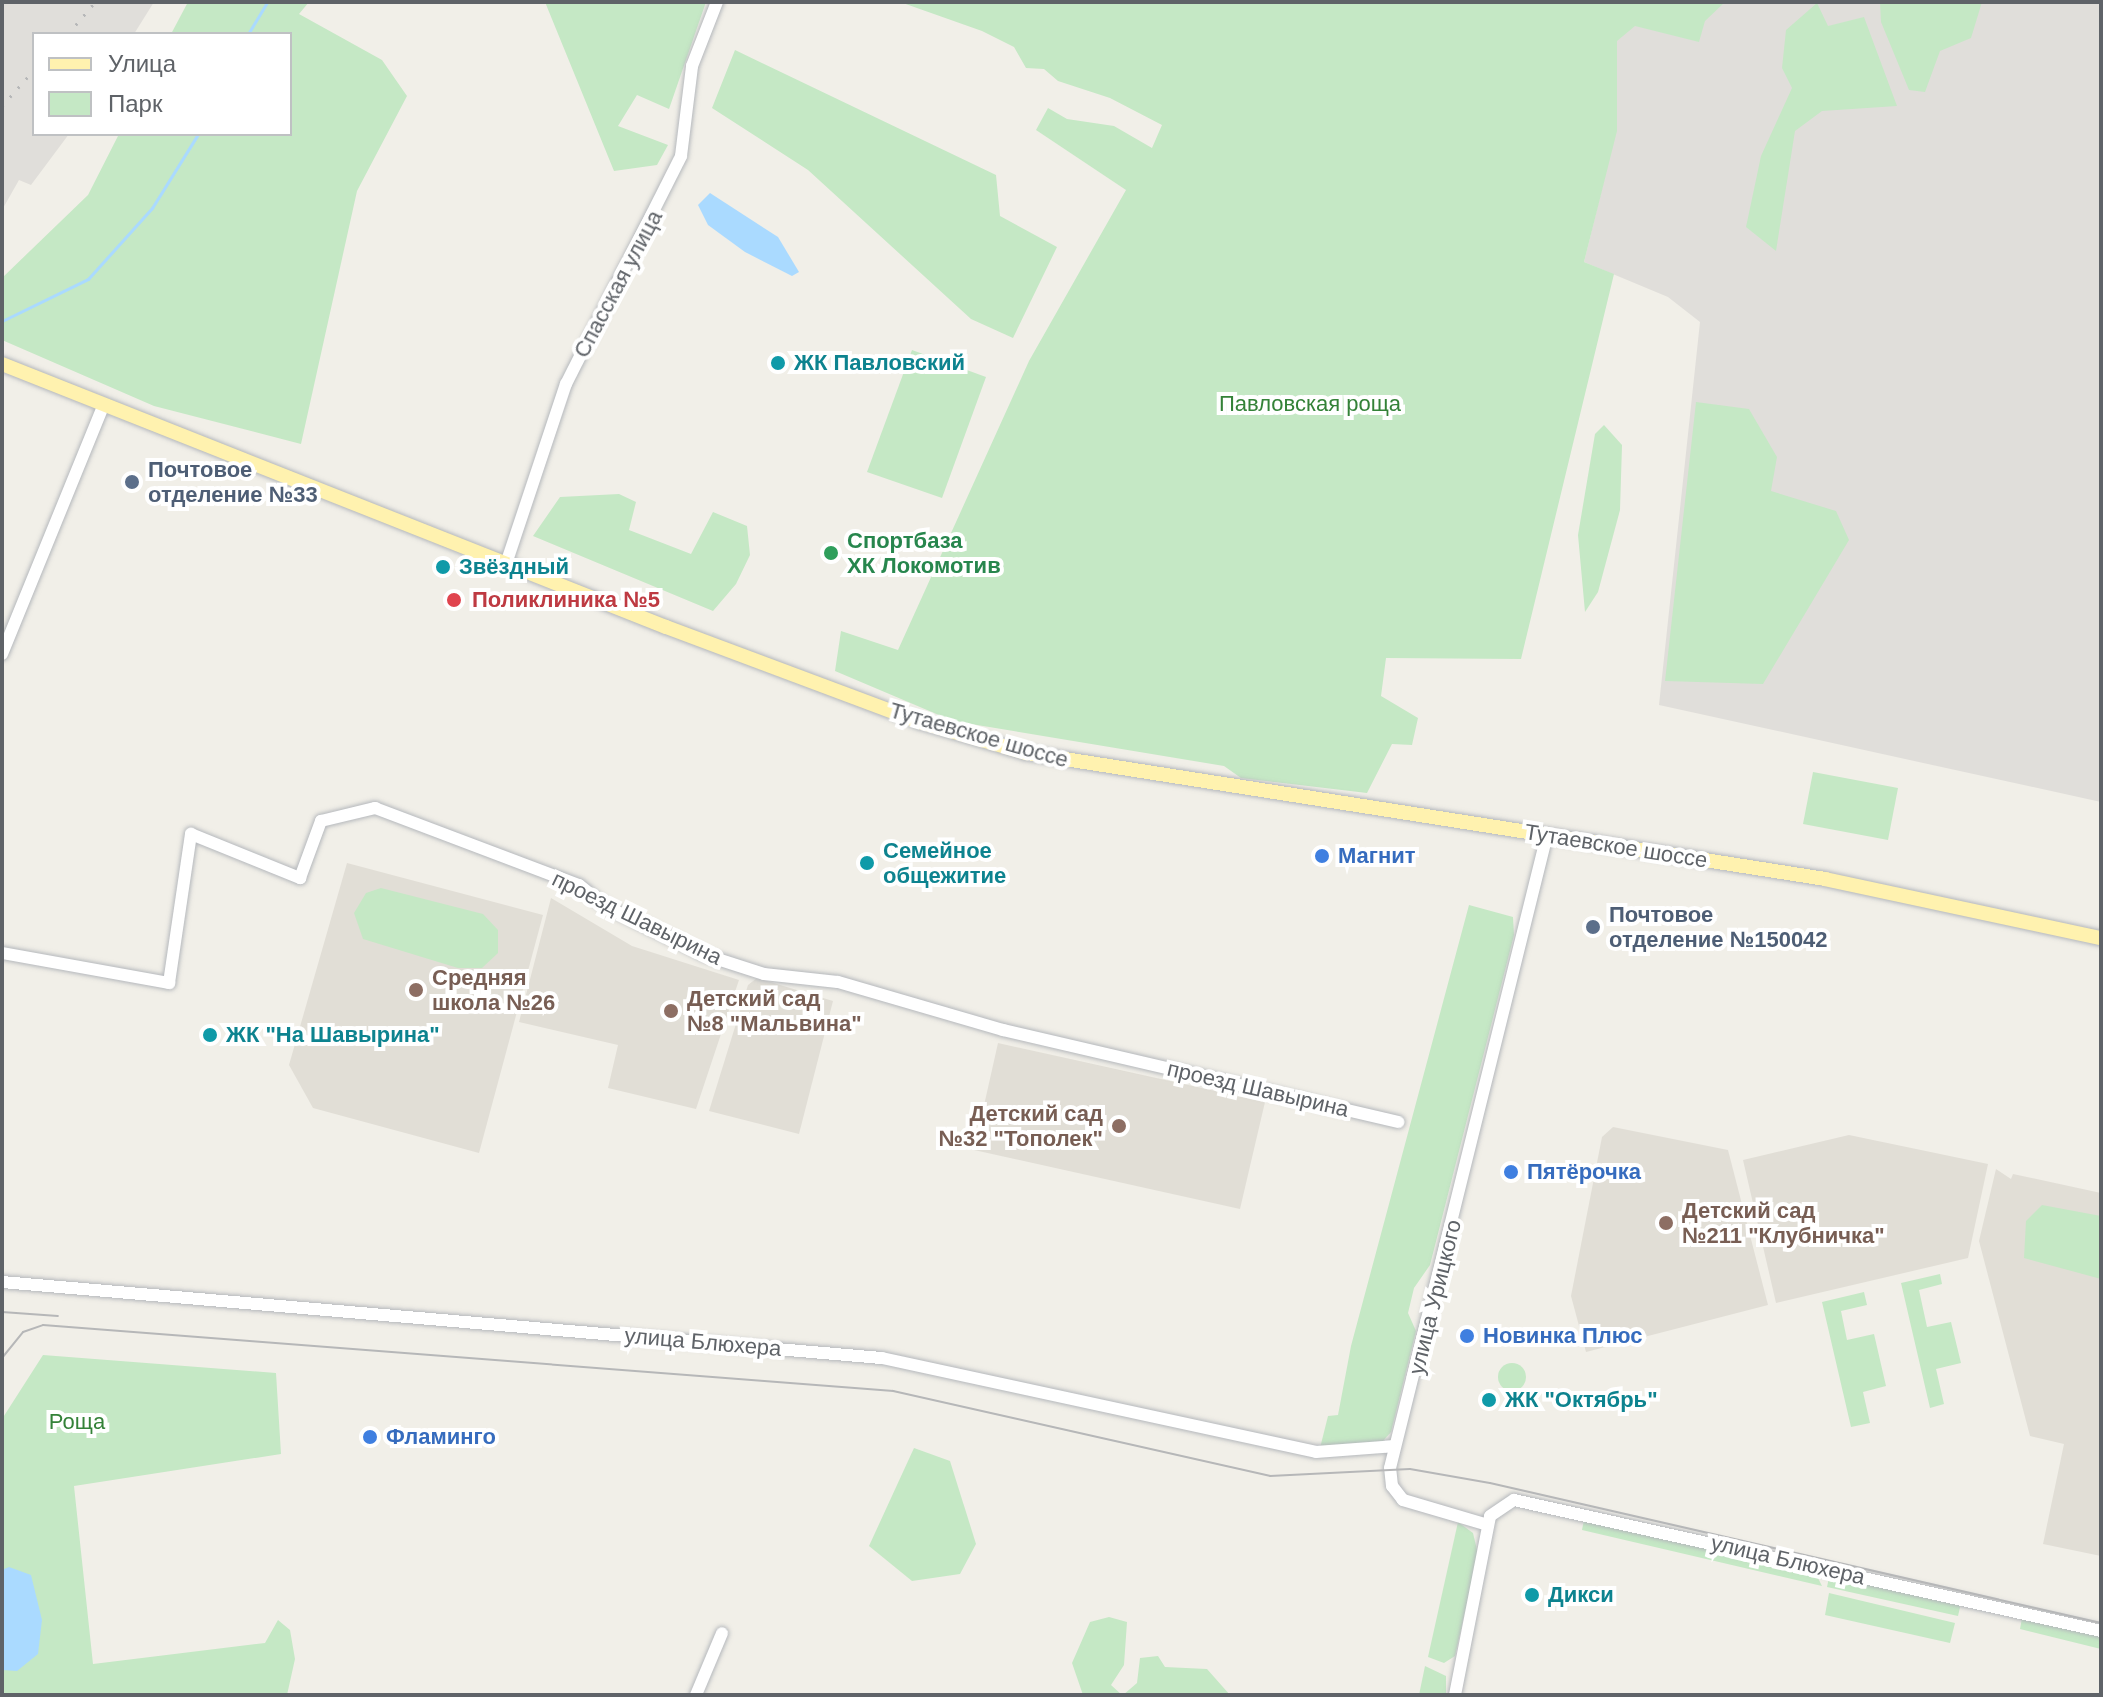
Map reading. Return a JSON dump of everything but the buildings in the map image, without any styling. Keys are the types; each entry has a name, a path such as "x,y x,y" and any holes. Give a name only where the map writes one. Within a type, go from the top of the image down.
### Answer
{"main road":[{"name":"Тутаевское шоссе","path":"2,364 506,564 920,722 1027,753 1825,879 2101,938"}],"street":[{"name":"Спасская улица","path":"506,564 566,384 681,156 692,66 717,2"},
{"path":"2,654 104,404"},
{"name":"проезд Шавырина","path":"2,953 169,983 191,834 300,878 321,821 375,808 579,885 605,906 705,955 764,974 886,993 1003,1030 1398,1122"},
{"name":"улица Урицкого","path":"1488,1525 1403,1500 1391,1477 1395,1446 1547,835"},
{"name":"улица Блюхера","path":"2,1282 882,1358 1316,1452 1395,1446"},
{"name":"улица Блюхера","path":"1488,1525 1503,1502 1537,1503 2101,1631"},
{"path":"1455,1695 1488,1525"},
{"path":"696,1695 722,1633"}],"shaded area":[{"path":"2,2 154,2 135,32 32,32 32,136 68,136 31,185 19,180 2,210"},
{"path":"1580,2 2101,2 2101,802 1659,705 1700,322 1668,297 1584,262 1605,176 1571,21"},
{"name":"Средняя школа №26","path":"347,863 543,915 479,1153 313,1108 289,1065"},
{"path":"551,898 632,946 739,980 696,1109 608,1088 618,1045 519,1022"},
{"name":"Детский сад №8 \"Мальвина\"","path":"757,978 833,1001 799,1134 709,1111 748,985"},
{"name":"Детский сад №32 \"Тополек\"","path":"998,1043 1265,1102 1240,1209 974,1150"},
{"name":"Детский сад №211 \"Клубничка\"","path":"1613,1127 1728,1150 1768,1305 1586,1352 1571,1296 1602,1137"},
{"path":"1849,1135 1988,1164 1968,1258 1776,1303 1743,1160"},
{"path":"1996,1169 2011,1179 2013,1174 2101,1193 2101,1556 2043,1544 2064,1444 2030,1436 1979,1241"}],"green space":[{"path":"188,2 309,2 299,14 382,60 407,96 357,191 301,444 154,406 2,340 2,278 88,195 118,136 292,136 292,32 172,32"},
{"path":"545,2 706,2 669,109 637,95 618,126 668,145 657,165 614,171"},
{"name":"Павловская роща","path":"900,2 1725,2 1705,21 1699,42 1635,26 1617,41 1617,131 1584,262 1614,274 1521,659 1386,658 1381,696 1418,718 1412,745 1392,744 1367,793 1241,778 1224,766 953,721 835,671 841,631 898,650 1029,361 1126,190 1036,130 1048,108 1067,119 1114,126 1152,148 1162,125 1110,98 1058,81 1044,69 1026,68 1014,47 982,31"},
{"path":"1880,2 1982,2 1971,38 1940,51 1925,92 1909,90 1881,22"},
{"path":"1817,3 1828,26 1864,17 1897,106 1822,111 1795,131 1776,251 1746,227 1761,156 1792,88 1782,68 1786,30"},
{"path":"735,50 996,175 1000,216 1057,247 1013,338 971,319 808,170 712,108"},
{"path":"912,350 986,377 942,498 867,472"},
{"path":"1696,402 1749,409 1777,457 1771,491 1836,511 1849,540 1763,684 1665,681"},
{"path":"1604,425 1622,445 1620,510 1598,592 1585,612 1578,535 1595,434"},
{"path":"619,494 636,502 629,530 691,554 713,512 747,526 750,555 736,584 713,611 533,536 560,497"},
{"path":"1813,772 1898,788 1888,840 1803,824"},
{"path":"381,888 483,914 498,930 498,953 482,968 458,968 363,939 354,913 366,893"},
{"path":"1469,905 1513,917 1514,935 1430,1265 1414,1288 1408,1313 1416,1331 1391,1432 1383,1441 1320,1448 1328,1416 1338,1415 1351,1346"},
{"path":"2042,1205 2101,1216 2101,1279 2024,1258 2026,1221"},
{"path":"1940,1274 1942,1284 1919,1290 1927,1327 1951,1322 1961,1363 1936,1369 1944,1404 1930,1408 1901,1283"},
{"path":"1864,1292 1867,1305 1841,1311 1847,1340 1874,1334 1886,1386 1863,1392 1870,1423 1851,1427 1822,1302"},
{"name":"Роща","path":"43,1355 276,1373 281,1454 74,1486 93,1664 265,1643 278,1620 290,1630 295,1659 287,1695 2,1695 2,1419"},
{"path":"1512,1363 1522,1367 1526,1377 1522,1387 1512,1391 1502,1387 1498,1377 1502,1367"},
{"path":"914,1448 950,1461 976,1544 960,1574 912,1581 869,1546"},
{"path":"1584,1520 1815,1572 1822,1586 1582,1530"},
{"path":"1458,1522 1473,1533 1478,1554 1455,1656 1444,1663 1428,1657"},
{"path":"1830,1573 1961,1603 1958,1616 1827,1587"},
{"path":"1829,1593 1955,1623 1950,1643 1825,1615"},
{"path":"1109,1617 1127,1622 1124,1665 1111,1685 1122,1695 1083,1695 1072,1663 1090,1622"},
{"path":"2022,1618 2101,1636 2101,1649 2020,1629"},
{"path":"1158,1656 1165,1667 1207,1669 1230,1695 1123,1695 1137,1683 1140,1658"},
{"path":"1425,1666 1446,1676 1446,1695 1419,1695"}],"water":[{"path":"710,193 778,237 799,272 792,276 745,252 708,225 698,205"},
{"path":"9,1567 31,1575 42,1620 38,1654 17,1671 2,1670 2,1570"}],"waterway":[{"path":"249,32 267,2"},
{"path":"2,321 88,279 152,208 197,136"}],"tram line":[{"path":"2,1312 58,1316"},
{"path":"2,1358 23,1332 43,1325 893,1391 1270,1476 1410,1469 1490,1483 2101,1623"}],"railway":[{"path":"70,32 95,2"},
{"path":"2,106 32,72"}],"place":[{"name":"ЖК Павловский","path":"778,363"},
{"name":"Почтовое отделение №33","path":"132,482"},
{"name":"Спортбаза ХК Локомотив","path":"831,553"},
{"name":"Звёздный","path":"443,567"},
{"name":"Поликлиника №5","path":"454,600"},
{"name":"Магнит","path":"1322,856"},
{"name":"Семейное общежитие","path":"867,863"},
{"name":"Почтовое отделение №150042","path":"1593,927"},
{"name":"Средняя школа №26","path":"416,990"},
{"name":"Детский сад №8 \"Мальвина\"","path":"671,1011"},
{"name":"ЖК \"На Шавырина\"","path":"210,1035"},
{"name":"Детский сад №32 \"Тополек\"","path":"1119,1126"},
{"name":"Пятёрочка","path":"1511,1172"},
{"name":"Детский сад №211 \"Клубничка\"","path":"1666,1223"},
{"name":"Новинка Плюс","path":"1467,1336"},
{"name":"ЖК \"Октябрь\"","path":"1489,1400"},
{"name":"Фламинго","path":"370,1437"},
{"name":"Дикси","path":"1532,1595"}]}
